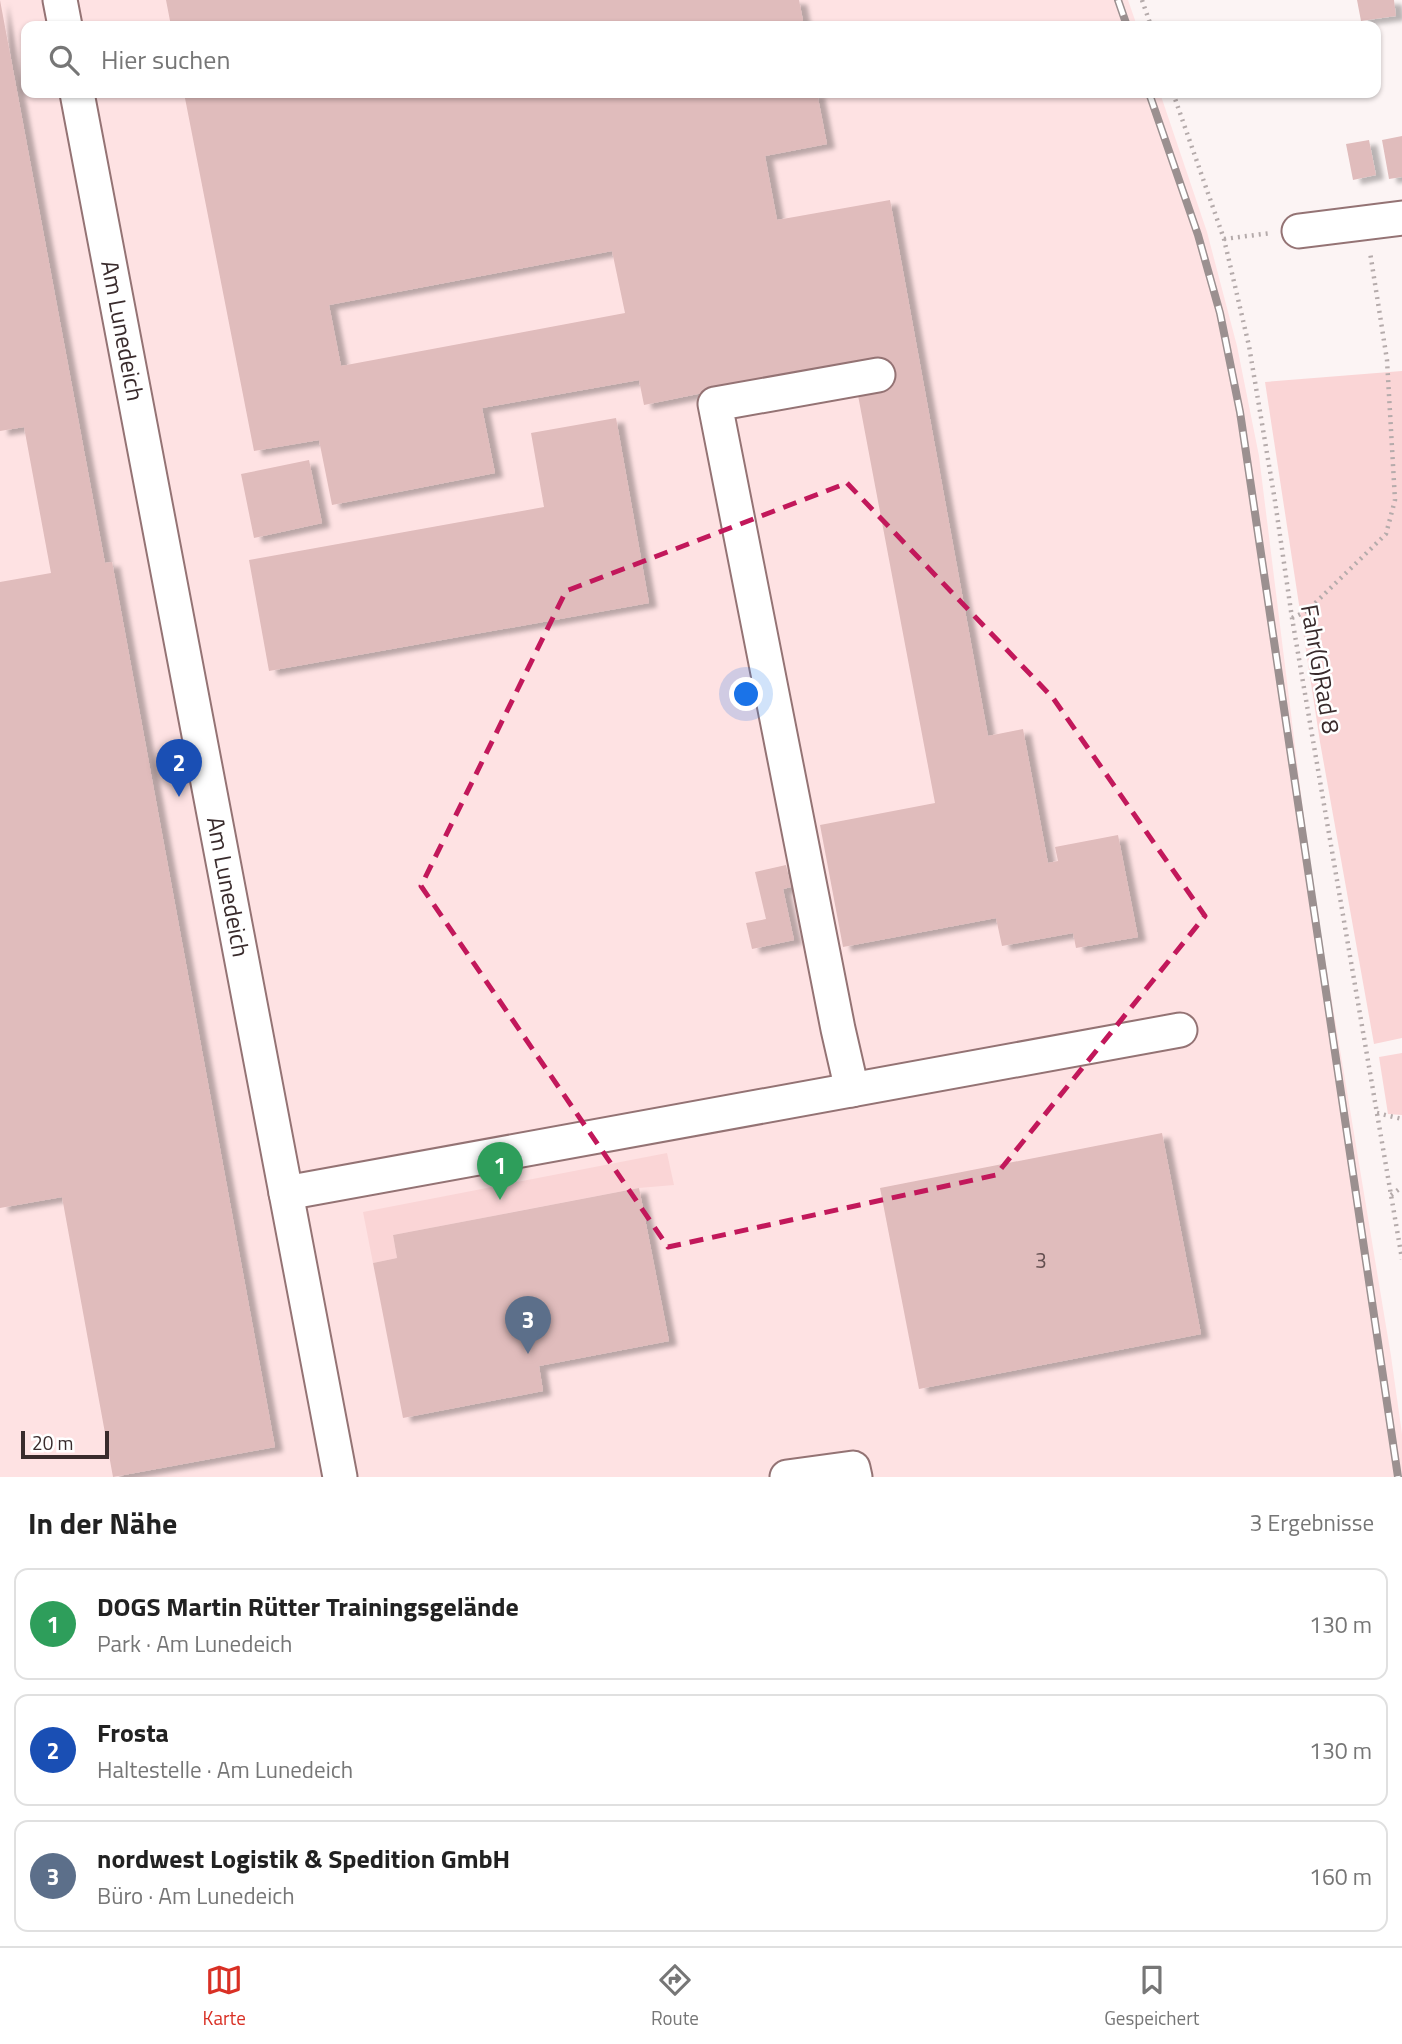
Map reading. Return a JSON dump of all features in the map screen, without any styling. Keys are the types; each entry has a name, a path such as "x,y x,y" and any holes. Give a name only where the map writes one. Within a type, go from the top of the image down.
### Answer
{"street":[{"path":"60,0 64,21"},
{"name":"Am Lunedeich","path":"79,98 340,1477"},
{"path":"1299,231 1402,218"},
{"path":"852,1090 715,404 878,375"},
{"path":"286,1193 1180,1030"},
{"path":"787,1477 853,1468 855,1477"}],"path":[{"path":"1142,0 1149,21"},
{"name":"Fahr(G)Rad 8","path":"1175,98 1224,239 1249,346 1292,618 1402,1259"},
{"path":"1292,618 1307,611 1386,534 1395,500 1387,360 1365,224"},
{"path":"1224,239 1299,231"},
{"path":"1377,1113 1402,1119"},
{"path":"1391,1195 1402,1187"}],"highlighted area":[{"path":"847,483 1053,698 1205,916 996,1175 668,1247 421,886 566,591"}],"shaded area":[{"path":"0,0 1128,0 1135,21 21,21 21,98 1162,98 1207,232 1237,346 1259,456 1311,875 1391,1356 1402,1434 1402,1477 0,1477"},
{"path":"1402,371 1402,1038 1374,1044 1320,742 1265,382"},
{"path":"1402,1053 1402,1115 1388,1114 1379,1057"},
{"path":"667,1153 674,1185 639,1188 393,1235 397,1258 373,1263 363,1212"}],"building":[{"path":"0,0 105,563 112,562 275,1447 113,1477 62,1197 0,1208 0,582 51,573 24,427 0,431"},
{"path":"166,0 799,0 803,21 170,21"},
{"path":"1357,0 1394,0 1396,16 1361,21"},
{"path":"185,98 818,98 827,144 765,156 777,220 890,200 988,736 1023,729 1048,863 1058,861 1055,847 1118,835 1138,937 1076,948 1073,933 1002,946 996,918 843,947 820,825 935,803 857,390 879,385 875,358 644,405 639,380 482,408 495,473 332,505 319,440 254,451","holes":["612,251 625,313 341,366 329,305"]},
{"path":"1402,136 1402,177 1389,179 1382,140"},
{"path":"1369,140 1376,175 1353,180 1346,144"},
{"path":"616,418 649,603 269,671 249,560 544,507 531,433"},
{"path":"309,460 322,523 254,538 241,474"},
{"path":"786,865 791,887 783,889 794,940 752,949 746,923 766,919 755,872"},
{"path":"1162,1133 1201,1334 919,1389 880,1188"},
{"path":"639,1188 669,1341 539,1366 543,1391 403,1418 373,1263 397,1258 393,1235"}],"railway":[{"path":"1118,0 1125,21"},
{"path":"1151,98 1198,235 1220,313 1240,412 1398,1477"}],"place":[{"name":"Frosta","path":"179,797"},
{"name":"DOGS Martin Rütter Trainingsgelände","path":"500,1200"},
{"name":"nordwest Logistik & Spedition GmbH","path":"528,1354"}]}
